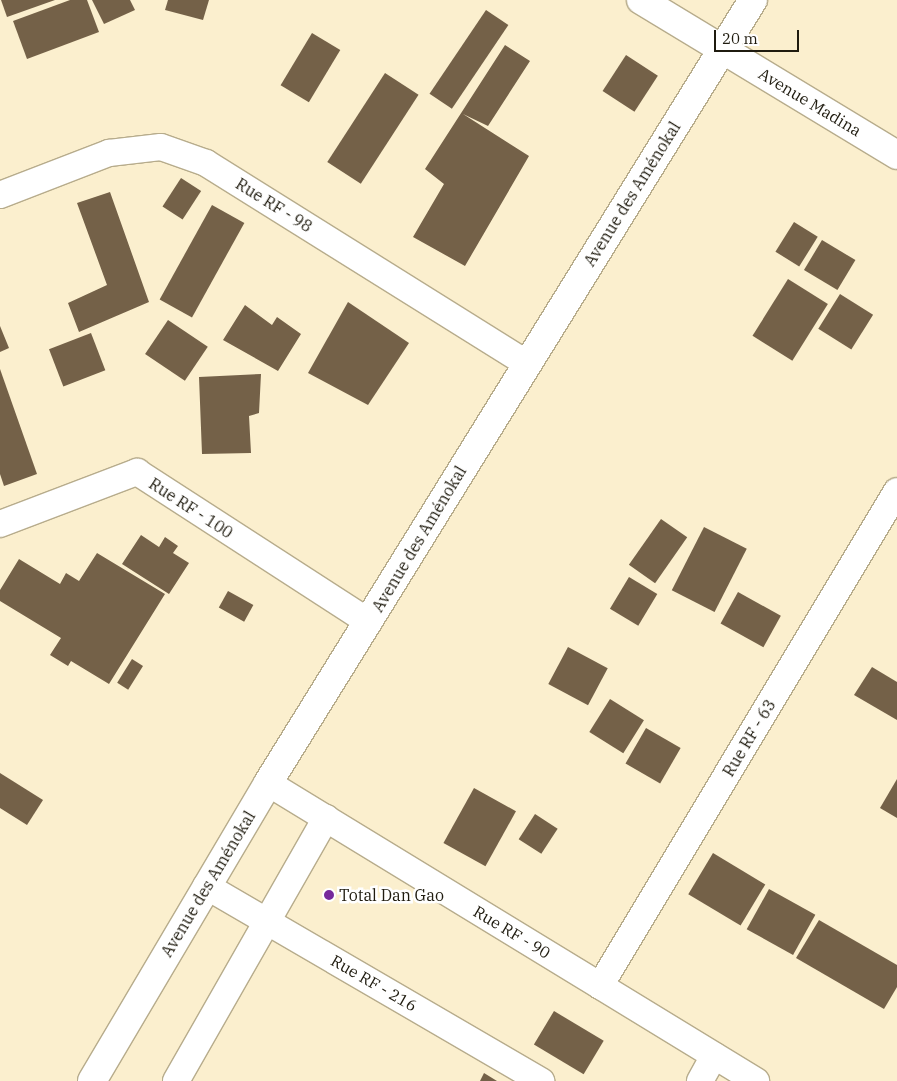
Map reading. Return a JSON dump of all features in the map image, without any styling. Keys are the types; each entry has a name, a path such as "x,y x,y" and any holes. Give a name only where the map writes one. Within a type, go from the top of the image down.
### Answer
{"main road":[{"name":"Avenue Madina","path":"641,0 897,155"},
{"name":"Avenue des Aménokal","path":"92,1081 268,783 369,622 526,363 753,0"}],"street":[{"name":"Rue RF - 98","path":"0,195 109,154 161,147 206,163 526,363"},
{"name":"Rue RF - 100","path":"0,524 137,472 369,622"},
{"name":"Rue RF - 63","path":"600,986 897,490"},
{"name":"Rue RF - 90","path":"268,783 756,1081"},
{"path":"176,1081 326,818"},
{"name":"Rue RF - 216","path":"206,886 540,1081"},
{"path":"700,1081 714,1056"}],"building":[{"path":"1,0 55,0 7,17"},
{"path":"70,0 87,0 99,32 27,59 13,21"},
{"path":"92,0 130,0 135,10 104,24"},
{"path":"168,0 209,0 203,20 165,10"},
{"path":"486,10 508,25 452,109 430,94"},
{"path":"312,33 340,50 309,102 281,85"},
{"path":"505,45 530,61 488,126 463,114 529,156 465,266 413,237 444,184 425,169"},
{"path":"626,55 658,76 634,112 603,91"},
{"path":"385,73 419,95 361,184 327,162"},
{"path":"181,178 201,191 183,220 162,207"},
{"path":"110,192 149,302 79,332 68,303 107,285 77,203"},
{"path":"212,205 244,223 192,317 160,299"},
{"path":"794,222 818,237 799,267 775,252"},
{"path":"822,240 855,260 837,290 804,270"},
{"path":"788,279 828,304 792,361 752,336"},
{"path":"840,294 873,315 851,349 818,329"},
{"path":"348,302 409,343 368,405 308,373"},
{"path":"245,305 272,325 277,317 301,334 278,371 223,340"},
{"path":"168,320 208,347 185,381 145,354"},
{"path":"0,326 9,348 0,352"},
{"path":"91,333 105,370 63,386 49,349"},
{"path":"0,369 37,474 4,486 0,474"},
{"path":"261,374 259,413 249,416 251,453 202,454 199,377"},
{"path":"661,519 687,537 655,583 629,565"},
{"path":"704,527 747,549 715,612 672,590"},
{"path":"141,535 159,547 165,537 178,546 173,553 189,563 169,594 122,564"},
{"path":"97,553 165,594 109,684 71,661 68,666 50,655 61,638 0,601 0,590 19,559 60,584 66,573 79,581"},
{"path":"629,577 657,594 638,626 610,609"},
{"path":"228,591 253,605 244,622 219,608"},
{"path":"738,592 781,616 763,647 721,623"},
{"path":"568,647 608,668 588,705 548,684"},
{"path":"132,659 143,666 128,690 117,683"},
{"path":"872,667 897,682 897,720 854,695"},
{"path":"610,699 644,720 623,753 589,732"},
{"path":"646,728 681,748 660,784 626,764"},
{"path":"0,773 43,800 27,825 0,808"},
{"path":"897,779 897,818 880,808"},
{"path":"474,788 516,811 485,866 443,843"},
{"path":"535,814 558,829 541,854 519,839"},
{"path":"713,853 765,884 741,926 688,894"},
{"path":"769,889 815,915 793,955 747,929"},
{"path":"819,920 897,965 897,987 884,1009 796,958"},
{"path":"554,1011 604,1041 584,1074 534,1044"},
{"path":"484,1073 497,1081 480,1081"}],"place":[{"name":"Total Dan Gao","path":"329,895"}]}
